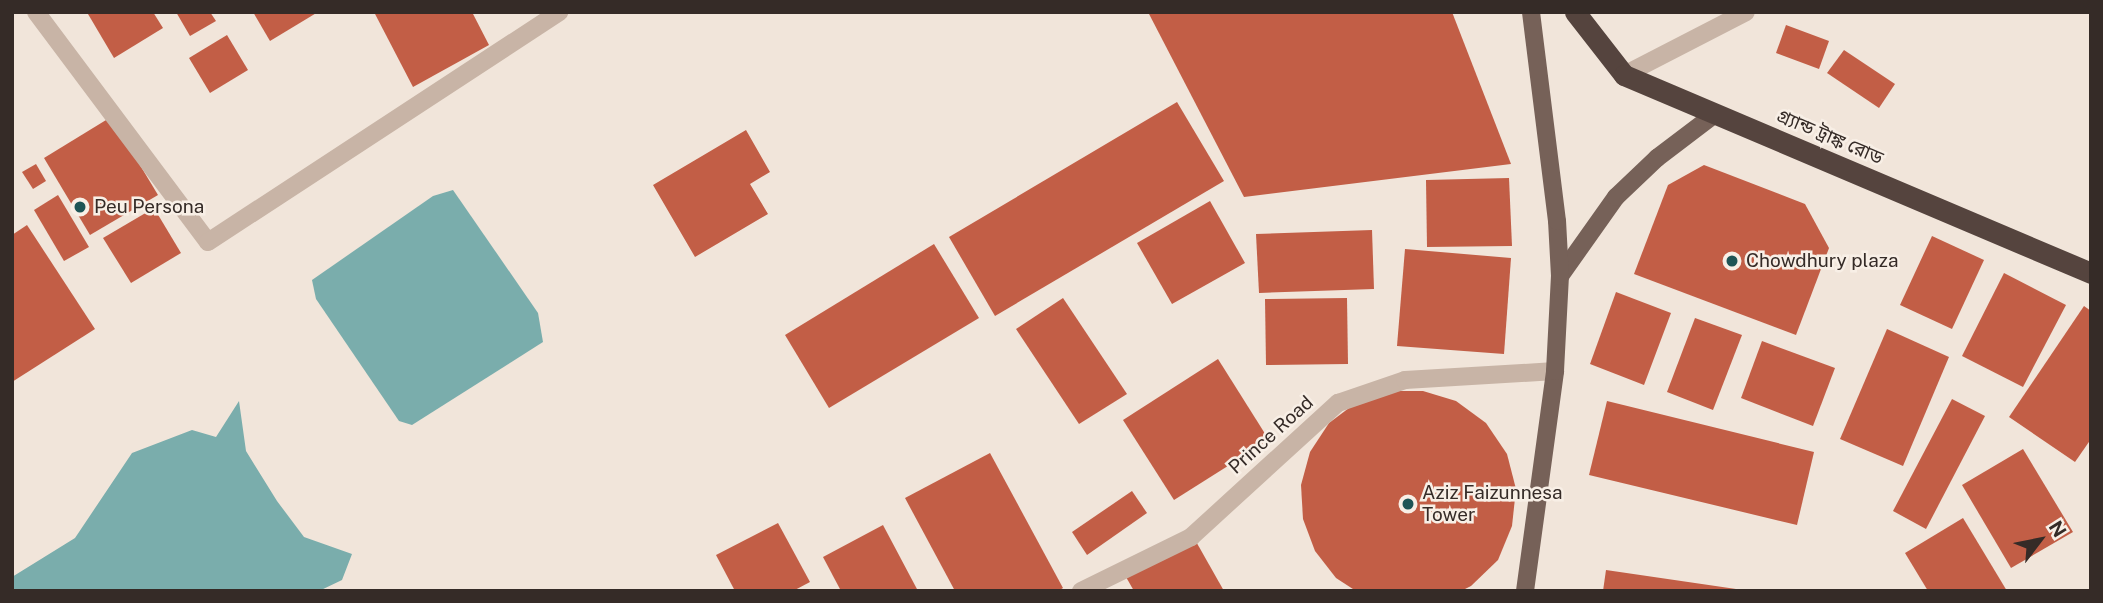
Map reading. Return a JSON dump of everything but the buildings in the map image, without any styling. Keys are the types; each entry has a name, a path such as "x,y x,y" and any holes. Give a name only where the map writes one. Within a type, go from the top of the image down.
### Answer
{"highway":[{"name":"গ্র্যান্ড ট্রাঙ্ক রোড","path":"1575,12 1624,75 2091,273"}],"main road":[{"path":"1525,591 1555,371 1560,276 1557,221 1531,12"},
{"path":"1560,276 1616,197 1657,158 1715,114"}],"street":[{"path":"36,12 208,242 561,12"},
{"path":"1624,75 1746,12"},
{"name":"Prince Road","path":"1081,591 1191,537 1338,403 1405,380 1555,371"}],"water":[{"path":"453,190 538,313 543,342 412,425 399,421 316,299 312,280 433,196"},
{"path":"239,401 246,451 277,501 304,537 352,554 342,580 319,591 12,591 12,577 75,538 132,453 192,430 216,437"}],"place":[{"name":"Peu Persona","path":"80,207"},
{"name":"Chowdhury plaza","path":"1732,261"},
{"name":"Aziz Faizunnesa Tower","path":"1408,504"}]}
